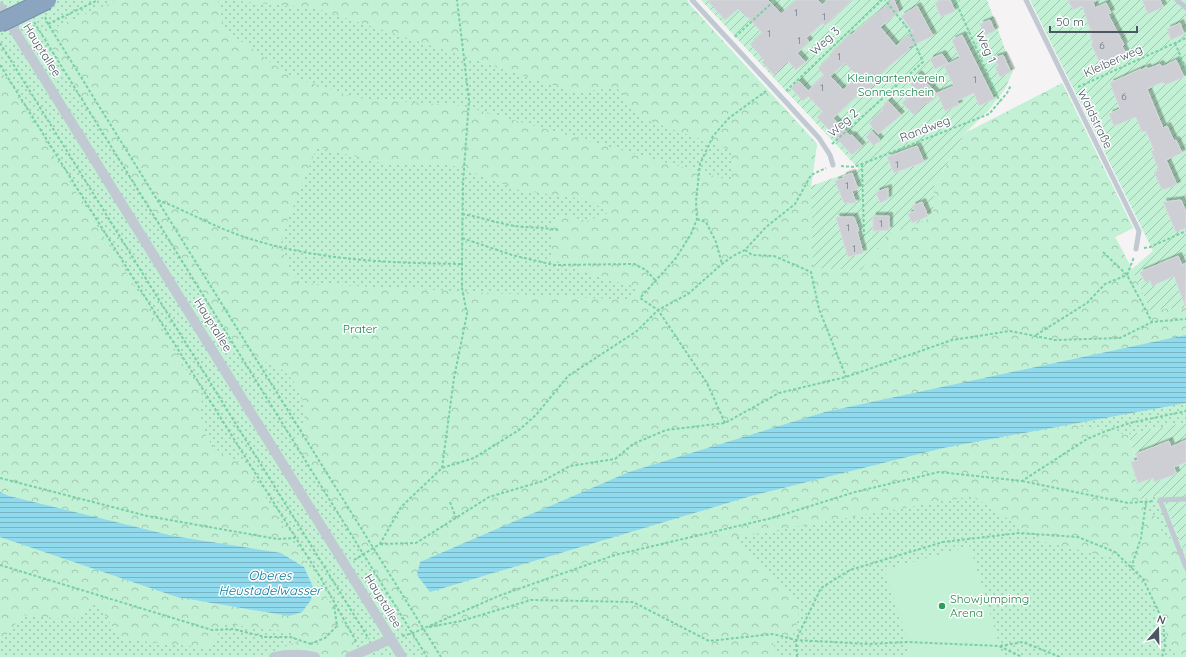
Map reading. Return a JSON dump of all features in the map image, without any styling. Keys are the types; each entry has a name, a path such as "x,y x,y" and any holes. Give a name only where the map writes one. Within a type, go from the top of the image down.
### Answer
{"highway":[{"path":"0,23 46,6"}],"street":[{"name":"Hauptallee","path":"0,7 346,564 402,657"},
{"path":"350,657 391,639"},
{"path":"274,657 283,655 308,655 315,653"}],"lane":[{"path":"692,0 819,138 827,149 833,165"},
{"name":"Waldstraße","path":"1026,0 1139,231 1136,249"},
{"path":"1177,0 1186,8"},
{"path":"1186,499 1160,500 1186,567"}],"path":[{"path":"48,24 98,0"},
{"path":"442,468 454,378 467,314 462,288 462,214 469,100 456,0"},
{"path":"730,42 775,0"},
{"name":"Weg 3","path":"780,96 882,0"},
{"name":"Weg 2","path":"827,149 922,62 909,30 885,0"},
{"name":"Weg 1","path":"955,0 1000,102"},
{"path":"46,6 48,24 441,657"},
{"path":"31,18 427,657"},
{"name":"Kleiberweg","path":"1069,90 1186,38"},
{"path":"0,43 374,646"},
{"path":"1175,43 1186,69"},
{"path":"0,65 319,575 362,652"},
{"name":"Randweg","path":"833,165 854,167 989,114 1012,85"},
{"path":"725,423 707,383 658,310 640,298 676,258 691,234 697,219 696,201 700,164 713,136 729,118 772,87"},
{"path":"862,164 864,236"},
{"path":"346,564 380,544 400,507 442,468 474,458 519,430 536,415 568,376 637,330 658,310 688,294 722,264 745,250 766,227 795,204 811,175 833,165"},
{"path":"158,200 236,234 297,252 394,263 462,264"},
{"path":"462,214 514,226 542,227 558,230"},
{"path":"697,219 706,222 716,242 722,264"},
{"path":"1036,335 1087,303 1105,284 1127,275 1136,249 1150,247 1186,230"},
{"path":"462,238 512,255 554,265 634,264 646,270 656,281"},
{"path":"745,250 752,254 774,256 811,272 819,309 846,377"},
{"path":"1103,252 1127,275 1152,322"},
{"path":"380,544 416,543 489,497 543,481 570,466 615,459 633,444 666,430 725,423 779,393 846,377 952,340 1010,331 1055,340 1120,338 1152,322 1186,319"},
{"path":"1022,481 1087,439 1130,423 1186,411"},
{"path":"391,639 413,633 501,595 615,555 772,518 855,492 939,472 1022,481 1128,503 1160,500"},
{"path":"0,478 147,516 277,539 295,538"},
{"path":"450,502 456,518"},
{"path":"1131,568 1140,538 1146,502"},
{"path":"797,657 796,640 821,588 850,570 943,542 1019,532 1078,537 1115,552 1144,579 1163,621 1165,648 1162,657"},
{"path":"0,565 212,630 233,629 265,637 290,637 310,644 326,638 337,626 334,603"},
{"path":"424,628 461,622 531,600 633,602 709,641 773,634 796,640 868,644 908,642 999,646 1023,642 1060,657"},
{"path":"310,644 315,653"},
{"path":"999,646 1022,657"}],"green space":[{"name":"Prater","path":"0,0 687,0 817,144 811,186 813,268 1062,83 1133,228 1115,237 1132,269 1150,310 1186,308 1186,422 1128,435 1141,499 1162,495 1186,556 1186,657 0,657"},
{"path":"117,0 218,0 224,29 290,76 356,98 463,106 732,181 731,150 641,118 617,88 574,92 318,9 228,0 687,0 817,144 811,186 861,270 887,235 932,217 934,186 965,133 1062,83 1133,228 1115,237 1132,269 1150,310 1186,308 1186,335 825,412 629,472 430,592 751,496 943,448 1073,425 1128,435 1136,459 1130,460 1146,512 1158,518 1164,539 1173,538 1186,574 1186,657 1176,657 1133,562 1044,542 972,496 732,538 800,606 795,633 772,642 779,657 428,657 295,443 301,431 304,420 303,402 296,386 285,372 274,365 262,362 245,361 43,33","holes":["317,147 390,165 446,163 519,190 590,200 608,213 587,221 562,215 551,227 552,259 591,275 637,287 629,300 297,283 280,247 285,227"]},
{"name":"Kleingartenverein Sonnenschein","path":"701,0 987,0 1013,71 1005,89 988,111 965,133 934,186 933,217 887,235 861,270 813,268 811,186 859,169"},
{"path":"1030,0 1186,0 1186,308 1150,310 1132,269 1153,251"},
{"path":"0,69 203,397 201,416 203,426 210,441 221,453 245,464 363,657 259,657 302,640 293,632 225,624 208,648 121,639 97,603 72,620 23,615 0,642 0,537 177,597 289,616 302,612 311,600 281,553 173,536 9,496 0,492"},
{"path":"1186,422 1186,556 1162,495 1141,499 1130,460 1136,458 1128,435"},
{"name":"Showjumpimg Arena","path":"970,546 1003,657 909,657 908,642 884,570"}],"water":[{"path":"1186,335 1186,403 943,448 751,496 430,592 417,575 420,562 629,472 825,412"},
{"name":"Oberes Heustadelwasser","path":"0,492 9,496 173,536 281,553 304,567 313,587 311,600 302,612 289,616 177,597 0,537"}],"building":[{"path":"707,0 768,0 781,14 796,0 818,0 822,5 828,0 852,0 825,26 822,23 806,38 809,42 797,53 805,62 796,70 788,61 774,75 762,62 764,60 750,44 762,33 748,17 747,18 738,9 725,20"},
{"path":"894,0 899,12 880,27 896,46 913,32 901,16 917,6 933,36 908,47 910,49 872,82 874,85 865,94 862,91 833,118 862,146 852,155 817,117 823,112 808,96 803,101 791,88 799,81 808,91 824,75 818,68 850,34 851,35","holes":["845,63 858,76 843,90 830,76"]},
{"path":"941,0 950,0 955,11 941,17 935,3"},
{"path":"1068,0 1097,0 1093,2 1095,8 1106,3 1111,13 1108,14 1124,45 1122,46 1127,56 1103,69 1091,44 1093,43 1090,35 1092,34 1082,6 1073,10"},
{"path":"1142,0 1160,0 1163,7 1148,14"},
{"path":"990,20 995,31 985,35 980,24"},
{"path":"1180,23 1184,34 1171,40 1167,29"},
{"path":"962,35 994,99 979,106 974,93 957,101 959,105 945,111 937,93 954,86 944,66 960,58 952,40"},
{"path":"942,54 948,63 935,69 930,59"},
{"path":"1003,55 1011,72 1000,77 995,67 998,66 994,58"},
{"path":"1176,60 1184,77 1165,85 1163,82 1147,89 1163,128 1167,126 1182,153 1166,160 1177,185 1162,190 1154,172 1159,170 1151,151 1154,150 1146,131 1142,132 1136,117 1114,126 1109,114 1120,109 1110,83 1141,69 1147,67 1148,69 1160,64 1162,67"},
{"path":"918,74 937,94 928,104 927,102 914,115 902,103 916,90 909,83"},
{"path":"888,101 901,115 878,134 869,123 883,110 881,108"},
{"path":"872,131 880,140 874,146 866,137"},
{"path":"917,146 924,162 894,173 887,157"},
{"path":"852,173 858,189 852,191 856,203 844,203 835,181"},
{"path":"888,188 888,199 880,203 876,192"},
{"path":"1181,200 1186,212 1186,228 1176,232 1163,202"},
{"path":"922,202 928,216 912,223 908,214 915,211 912,206"},
{"path":"873,216 889,216 889,230 873,231"},
{"path":"836,217 854,217 859,231 857,231 863,253 848,257"},
{"path":"1178,256 1182,265 1186,263 1185,306 1174,276 1152,286 1150,280 1145,282 1140,272"},
{"path":"1186,440 1186,462 1174,467 1176,474 1154,482 1153,478 1138,483 1131,462 1138,460 1136,454 1169,441 1171,447"}],"place":[{"name":"Showjumpimg Arena","path":"942,606"}]}
